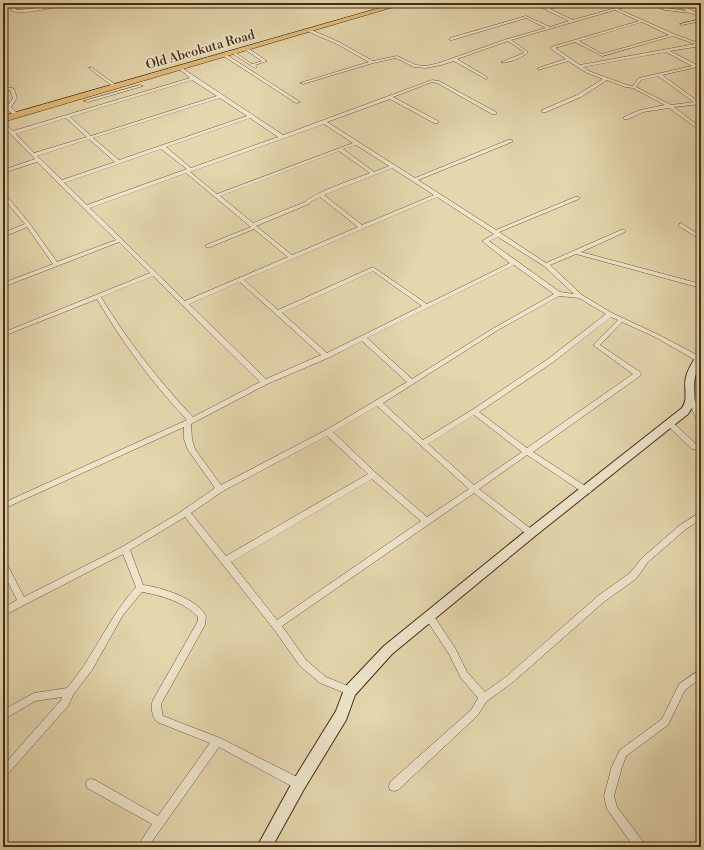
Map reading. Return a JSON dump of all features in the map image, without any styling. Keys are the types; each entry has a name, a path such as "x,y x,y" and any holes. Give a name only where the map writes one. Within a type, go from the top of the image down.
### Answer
{"highway":[{"name":"Old Abeokuta Road","path":"3,119 102,93 115,86 404,3"}],"street":[{"path":"12,3 14,11 58,4 95,6 105,3"},
{"path":"534,3 572,21"},
{"path":"546,9 566,3"},
{"path":"302,83 372,62 397,58 402,59 412,66 426,67 508,40 637,3"},
{"path":"653,3 666,9 701,12"},
{"path":"674,3 701,16"},
{"path":"679,6 701,3"},
{"path":"615,9 673,35 701,45"},
{"path":"450,39 526,17 548,28"},
{"path":"682,24 701,20"},
{"path":"643,21 552,48 588,72 634,87 670,106 701,130"},
{"path":"308,30 338,43 372,62"},
{"path":"575,41 602,55 673,35"},
{"path":"503,62 524,55 526,52 508,40"},
{"path":"580,66 701,45"},
{"path":"245,48 265,61 252,65"},
{"path":"634,87 640,79 696,66 667,50"},
{"path":"232,52 257,69"},
{"path":"223,54 298,102"},
{"path":"454,59 486,78"},
{"path":"539,69 570,59"},
{"path":"179,67 193,78 282,137"},
{"path":"91,68 115,86"},
{"path":"659,75 699,103"},
{"path":"13,133 193,78"},
{"path":"544,111 579,96 606,79"},
{"path":"87,207 324,122 434,80 494,113"},
{"path":"86,101 102,93 141,86"},
{"path":"3,89 12,89 14,94 15,100 9,107"},
{"path":"3,172 36,157 91,137 220,96"},
{"path":"390,97 436,122"},
{"path":"3,103 16,115"},
{"path":"626,118 636,113 670,106 699,103"},
{"path":"62,182 251,116"},
{"path":"67,117 118,162"},
{"path":"264,847 340,715 350,691 388,650 531,533 587,491 685,411 690,406 690,380 700,358 621,320 580,296 546,265 324,122"},
{"path":"3,123 265,382"},
{"path":"415,180 510,141"},
{"path":"216,196 341,150 356,143"},
{"path":"162,147 216,196 291,257"},
{"path":"341,150 374,174"},
{"path":"208,246 307,203 320,195 393,166"},
{"path":"3,195 28,225 56,264"},
{"path":"320,195 361,227"},
{"path":"186,303 438,195"},
{"path":"578,198 498,233 485,241 558,294 580,296"},
{"path":"3,235 28,225"},
{"path":"682,225 701,238"},
{"path":"546,265 623,231"},
{"path":"3,285 120,240"},
{"path":"576,252 701,286"},
{"path":"3,506 189,421 265,382 326,356 514,263"},
{"path":"277,313 373,269 426,306"},
{"path":"8,332 154,273"},
{"path":"240,279 326,356"},
{"path":"3,612 125,549 186,512 220,489 378,404 496,329 558,294"},
{"path":"98,296 120,332 189,421 188,439 192,450 220,489"},
{"path":"423,444 550,361 610,314"},
{"path":"276,625 638,374 596,345 621,320"},
{"path":"362,338 411,382"},
{"path":"691,398 701,424"},
{"path":"378,404 474,489 531,533"},
{"path":"474,412 526,451 587,491"},
{"path":"670,424 696,446 701,448"},
{"path":"328,432 373,475 426,521"},
{"path":"225,561 373,475"},
{"path":"186,512 276,625 303,663 323,680 350,691"},
{"path":"394,786 474,713 484,698 510,679 602,598 633,576 645,560 683,526 701,515"},
{"path":"125,549 140,588"},
{"path":"3,564 22,602"},
{"path":"3,774 64,703 69,692 95,659 120,611 140,588"},
{"path":"140,588 149,589 192,607 199,611 202,616 202,622 156,703 157,715 160,719 216,742 299,784"},
{"path":"429,616 452,651 464,675 484,698"},
{"path":"640,847 612,809 609,796 617,766 623,753 665,722 682,687 701,673"},
{"path":"3,715 34,698 69,692"},
{"path":"142,847 216,742"},
{"path":"91,784 159,822"}]}
